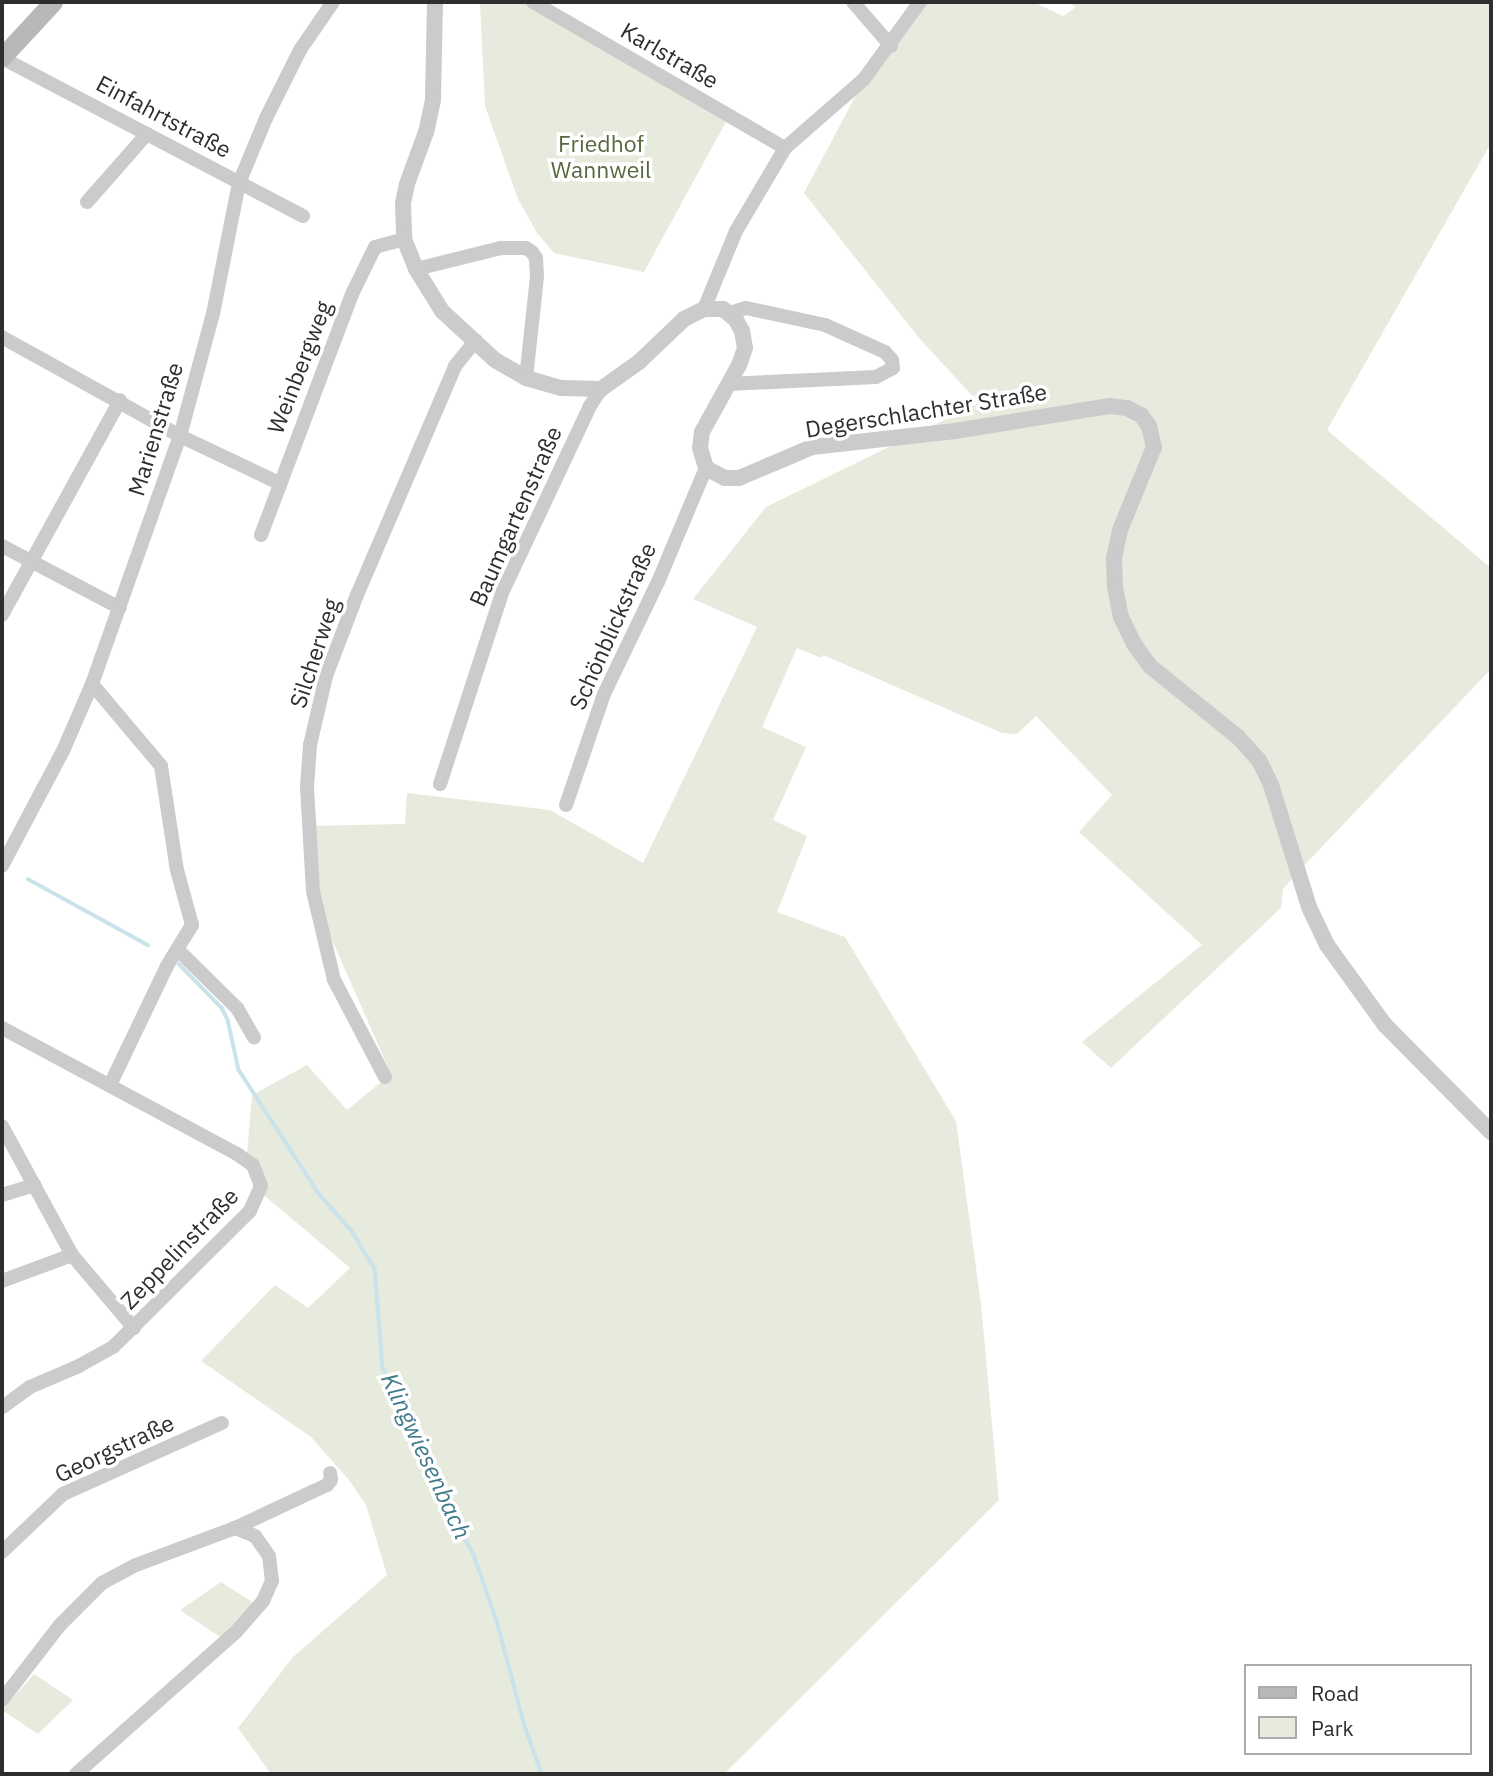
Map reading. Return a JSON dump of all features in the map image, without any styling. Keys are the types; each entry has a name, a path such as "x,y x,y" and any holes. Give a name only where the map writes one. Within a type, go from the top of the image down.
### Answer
{"main road":[{"path":"2,57 53,2"}],"street":[{"name":"Marienstraße","path":"2,866 63,751 92,684 180,436 213,314 239,183 265,118 300,50 333,2"},
{"path":"435,2 433,100 426,132 403,203 404,239 416,268 442,311 495,360 526,378 561,388 601,389 639,362 684,319 704,309 715,308 729,313 742,331 745,348 729,384 702,432 700,448 706,468"},
{"name":"Karlstraße","path":"533,2 785,148"},
{"path":"853,2 891,46"},
{"path":"704,309 736,231 785,148 864,79 891,46 920,2"},
{"name":"Einfahrtstraße","path":"2,57 303,216"},
{"path":"87,202 147,134"},
{"name":"Weinbergweg","path":"261,535 353,292 375,247 404,239"},
{"path":"416,268 501,248 526,248 532,251 536,258 537,277 526,378"},
{"path":"729,313 747,308 825,325 885,352 893,368 876,377 729,384"},
{"path":"2,337 120,400 180,436 279,483"},
{"name":"Silcherweg","path":"385,1077 334,980 313,891 307,787 310,745 326,676 357,595 456,366 476,340"},
{"name":"Baumgartenstraße","path":"440,784 502,593 582,421 601,389"},
{"path":"2,615 120,400"},
{"name":"Degerschlachter Straße","path":"706,468 725,478 739,478 812,447 955,431 1110,406 1127,408 1141,415 1149,426 1154,447 1120,530 1114,559 1115,587 1121,617 1134,644 1152,667 1238,737 1259,760 1271,785 1309,907 1327,945 1385,1025 1491,1132"},
{"name":"Schönblickstraße","path":"566,805 604,694 658,582 706,468"},
{"path":"2,546 120,608"},
{"path":"92,684 161,765 177,870 192,925 167,966 111,1083"},
{"path":"178,950 237,1008 254,1037"},
{"name":"Zeppelinstraße","path":"2,1028 111,1083 237,1154 253,1165 261,1186 250,1211 113,1347 79,1366 30,1387 2,1407"},
{"path":"2,1126 72,1255 134,1328"},
{"path":"2,1195 34,1185"},
{"path":"2,1282 72,1255"},
{"name":"Georgstraße","path":"2,1552 63,1493 222,1423"},
{"path":"2,1700 60,1625 102,1583 136,1565 235,1528 327,1485 331,1480 330,1473"},
{"path":"76,1774 235,1633 263,1601 272,1581 269,1556 255,1536 235,1528"}],"green space":[{"name":"Friedhof Wannweil","path":"480,2 524,2 727,120 644,272 554,253 537,233 518,199 485,106"},
{"path":"921,2 1033,2 1063,16 1076,7 1067,2 1491,2 1491,143 1327,430 1491,568 1491,669 1297,873 1283,889 1281,908 1111,1068 1082,1042 1202,945 1079,832 1112,795 1036,716 1017,734 1002,733 823,655 821,658 797,648 762,727 806,747 773,820 807,836 777,912 845,937 956,1121 981,1304 999,1500 724,1774 271,1774 238,1728 293,1657 387,1575 366,1505 349,1480 311,1437 201,1361 275,1285 308,1308 350,1268 253,1186 255,1175 247,1154 252,1095 307,1065 347,1110 391,1074 326,926 309,826 405,824 407,793 550,810 643,863 757,627 693,599 766,507 979,403 919,338 804,193 863,82"},
{"path":"221,1582 254,1603 223,1639 180,1610"},
{"path":"34,1674 73,1700 38,1734 2,1710"}],"waterway":[{"path":"28,879 148,945"},
{"name":"Klingwiesenbach","path":"179,964 222,1008 228,1020 239,1070 320,1195 352,1231 375,1269 383,1368 407,1413 437,1487 474,1555 497,1621 525,1726 542,1774"}]}
